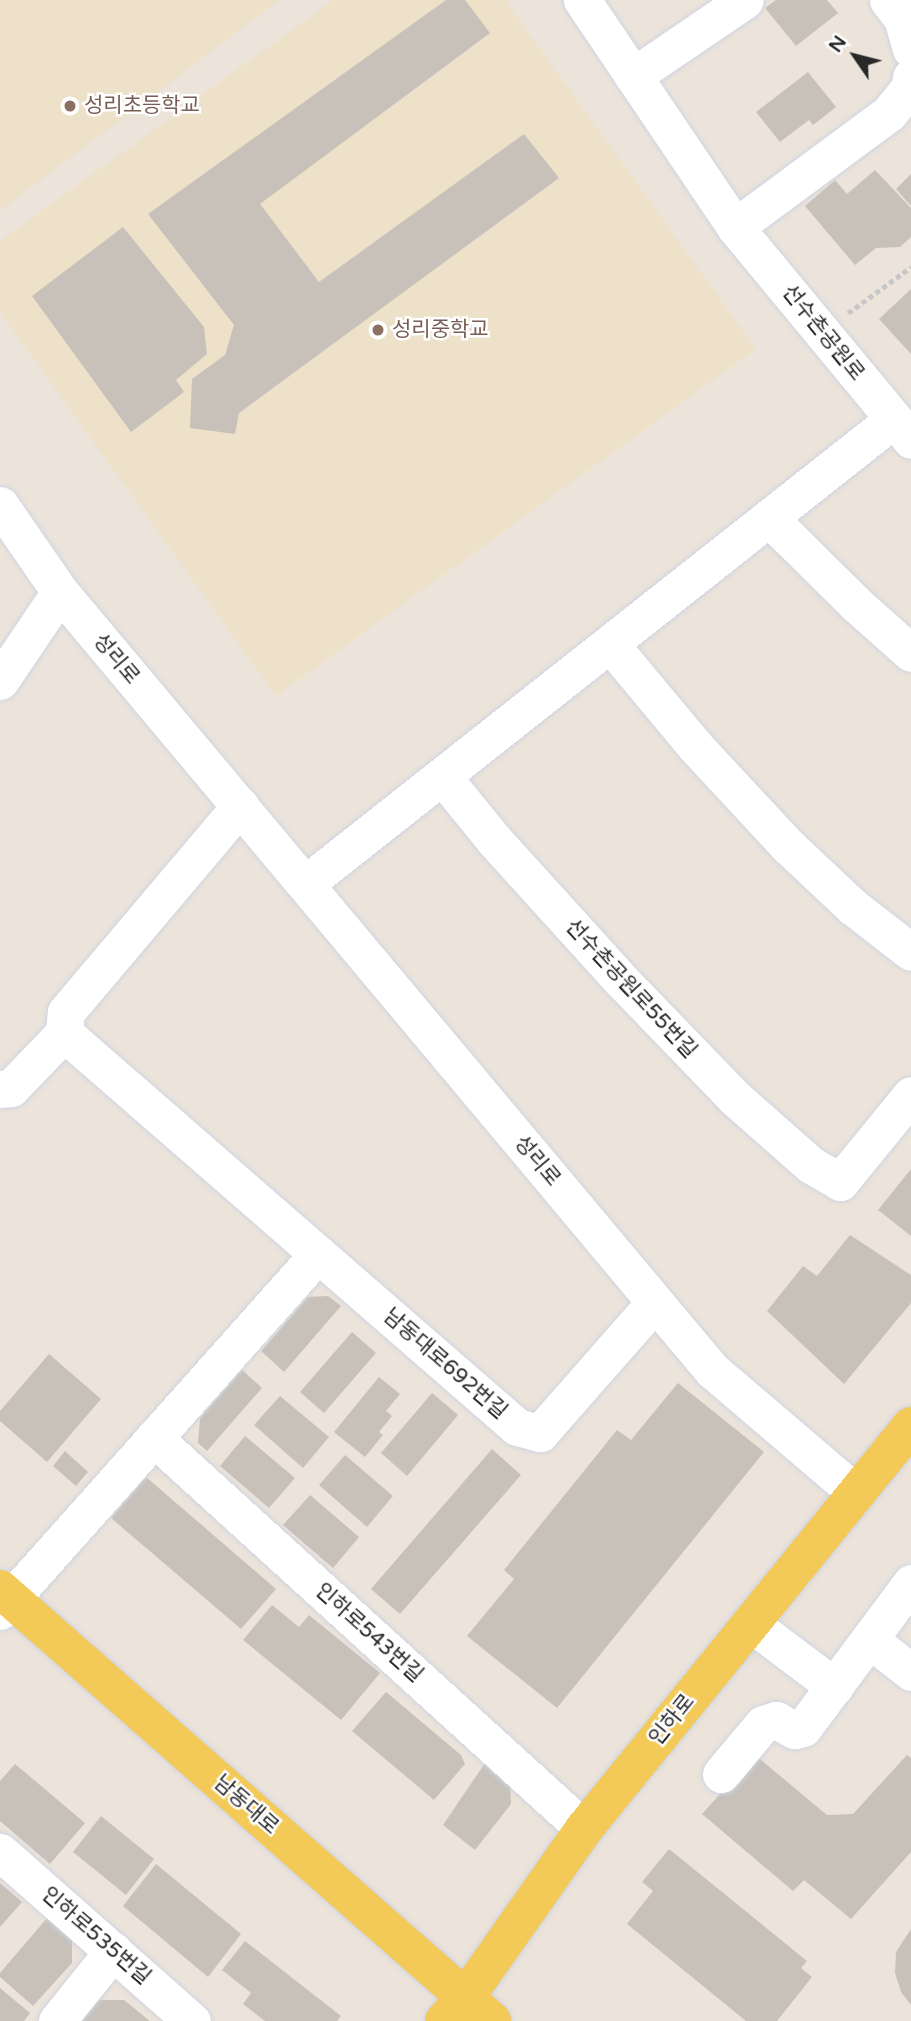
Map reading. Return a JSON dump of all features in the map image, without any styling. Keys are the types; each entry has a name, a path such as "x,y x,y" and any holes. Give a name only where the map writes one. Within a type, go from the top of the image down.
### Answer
{"main road":[{"name":"인하로","path":"467,2013 584,1829 911,1426"},
{"name":"남동대로","path":"4,1600 467,2013"}],"street":[{"name":"선수촌공원로","path":"582,0 735,227 902,430"},
{"path":"633,76 745,0"},
{"path":"888,0 902,18 911,50"},
{"path":"735,227 889,113 910,87 911,77"},
{"path":"305,884 769,518 902,430"},
{"name":"성리로","path":"0,505 61,592 712,1370 856,1493"},
{"path":"769,518 857,605 911,653"},
{"path":"0,681 61,592"},
{"path":"610,644 695,746 788,846 853,907 911,952"},
{"name":"선수촌공원로55번길","path":"442,776 494,840 584,940 735,1098 811,1165 840,1182 911,1095"},
{"path":"0,1088 11,1088 64,1033 66,1012 240,806"},
{"name":"남동대로692번길","path":"64,1033 517,1427 540,1433 655,1301"},
{"path":"4,1600 154,1438 318,1254"},
{"name":"인하로543번길","path":"154,1438 584,1829"},
{"path":"721,1774 763,1724 776,1720 794,1730 803,1728 911,1583"},
{"path":"750,1623 835,1687"},
{"path":"870,1640 911,1672"},
{"name":"인하로535번길","path":"0,1852 192,2021"},
{"path":"57,2021 113,1951"}],"path":[{"path":"822,332 911,267"}],"shaded area":[{"name":"성리초등학교","path":"0,0 280,0 0,211"},
{"name":"성리중학교","path":"333,0 505,0 756,349 276,696 0,312 0,241"}],"building":[{"path":"446,0 465,0 490,33 260,204 319,282 524,134 559,178 239,413 235,434 190,428 192,379 225,355 234,325 148,214"},
{"path":"776,0 827,0 838,13 796,46 765,8"},
{"path":"808,72 836,107 813,125 809,120 780,142 756,112"},
{"path":"875,170 911,208 911,237 900,247 876,248 855,265 805,206 835,180 847,194"},
{"path":"911,174 911,206 896,189"},
{"path":"123,227 204,327 207,354 176,380 184,392 131,432 32,296"},
{"path":"911,289 911,354 879,319"},
{"path":"911,1169 911,1236 878,1210"},
{"path":"850,1235 911,1275 911,1303 844,1384 767,1311 803,1266 817,1276"},
{"path":"328,1296 341,1306 284,1372 261,1351 308,1297"},
{"path":"352,1332 376,1353 324,1413 300,1392"},
{"path":"49,1354 101,1399 47,1462 0,1421 0,1411"},
{"path":"242,1370 262,1388 207,1451 198,1443 200,1418"},
{"path":"379,1377 400,1394 386,1411 392,1416 379,1432 383,1435 365,1457 334,1432"},
{"path":"678,1383 764,1452 557,1708 467,1636 514,1579 504,1570 617,1430 631,1440"},
{"path":"432,1393 458,1415 407,1476 381,1453"},
{"path":"280,1396 329,1437 303,1468 254,1425"},
{"path":"245,1436 295,1478 269,1508 220,1466"},
{"path":"492,1449 521,1475 400,1614 371,1589"},
{"path":"65,1451 88,1472 76,1486 53,1466"},
{"path":"345,1455 393,1496 367,1527 319,1485"},
{"path":"146,1477 276,1589 241,1629 111,1518"},
{"path":"310,1495 359,1537 333,1568 283,1525"},
{"path":"272,1605 299,1627 309,1615 380,1673 341,1720 243,1640"},
{"path":"386,1692 461,1755 465,1764 434,1800 352,1731"},
{"path":"755,1755 827,1815 853,1814 907,1755 911,1758 911,1852 851,1919 804,1880 793,1891 702,1814"},
{"path":"485,1763 510,1782 511,1804 475,1850 443,1825"},
{"path":"15,1764 85,1823 50,1864 0,1821 0,1781"},
{"path":"101,1816 154,1859 126,1895 73,1852"},
{"path":"669,1849 807,1961 801,1968 812,1977 777,2021 746,2021 627,1924 653,1891 642,1882"},
{"path":"156,1864 241,1934 208,1977 123,1906"},
{"path":"0,1883 22,1902 0,1927"},
{"path":"48,1917 72,1938 72,1963 33,2006 0,1977 0,1973"},
{"path":"911,1929 911,2005 901,1992 895,1973 896,1952"},
{"path":"245,1941 341,2016 337,2021 265,2021 243,2004 251,1993 222,1970"},
{"path":"0,1988 30,2013 24,2021 0,2021"},
{"path":"97,2000 124,2000 150,2021 81,2021"}],"place":[{"name":"성리초등학교","path":"70,106"},
{"name":"성리중학교","path":"378,330"}]}
